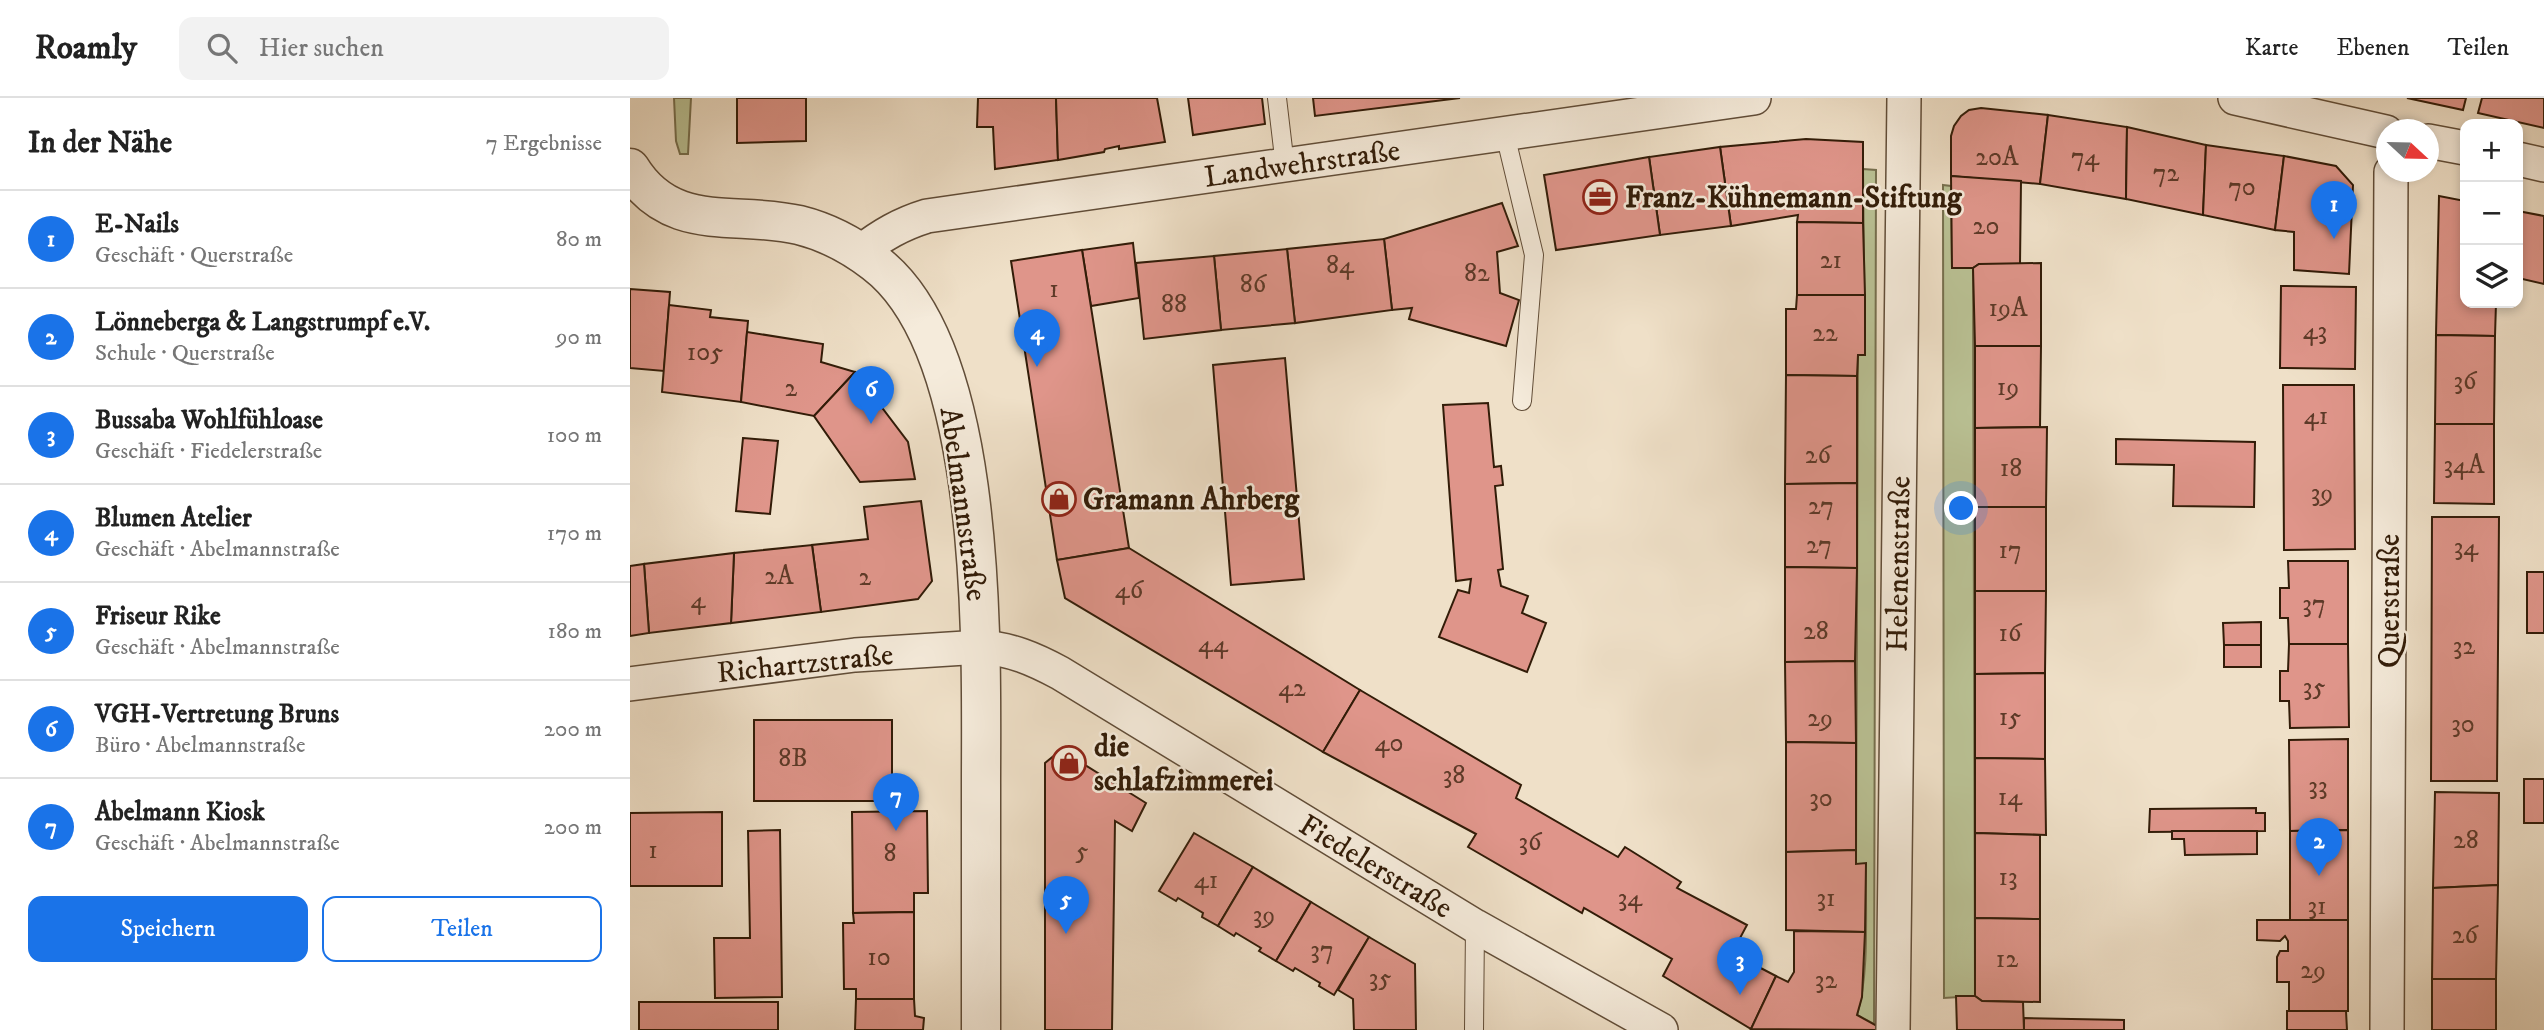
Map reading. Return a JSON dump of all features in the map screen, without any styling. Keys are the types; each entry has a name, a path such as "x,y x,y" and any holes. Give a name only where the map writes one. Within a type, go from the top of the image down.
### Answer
{"street":[{"name":"Landwehrstraße","path":"860,252 903,223 927,216 1754,98"},
{"name":"Helenenstraße","path":"1892,1030 1904,98"},
{"path":"2235,98 2376,130"},
{"path":"2439,143 2460,147"},
{"path":"2523,160 2544,165"},
{"name":"Abelmannstraße","path":"633,173 657,198 688,214 798,225 839,240 860,252 893,278 907,295 939,359 959,430 976,562 981,647 981,1030"},
{"name":"Querstraße","path":"2387,1030 2391,182"},
{"name":"Richartzstraße","path":"630,684 855,655 981,647"},
{"name":"Fiedelerstraße","path":"981,647 1001,648 1024,654 1060,673 1475,926 1661,1030"}],"lane":[{"path":"1277,98 1284,166"},
{"path":"1505,134 1534,254 1522,401"},
{"path":"1474,1030 1475,926"}],"green space":[{"path":"674,98 691,98 688,154 680,154 676,141"},
{"path":"1863,169 1876,170 1874,1024 1857,1015 1864,980 1866,940 1866,864 1856,864 1858,355 1865,354"},
{"path":"1943,185 1951,186 1952,268 1973,268 1975,996 1944,998"}],"building":[{"path":"737,98 806,98 806,141 737,143"},
{"path":"978,98 1056,98 1058,160 995,169 993,127 977,127"},
{"path":"1056,98 1157,98 1165,142 1119,149 1119,146 1105,149 1104,152 1058,160"},
{"path":"1188,98 1262,98 1265,124 1193,135"},
{"path":"1313,98 1460,98 1315,116"},
{"path":"2407,98 2466,98 2463,110"},
{"path":"2482,98 2544,98 2544,128 2523,123 2523,119 2504,119 2478,113"},
{"path":"1981,108 2048,115 2040,184 1951,176 1951,136 1954,126 1969,110"},
{"path":"2048,115 2127,127 2126,199 2040,184"},
{"path":"2127,127 2206,145 2203,215 2126,199"},
{"path":"1806,139 1863,142 1863,223 1797,222 1798,215 1731,226 1720,147"},
{"path":"2206,145 2284,156 2275,230 2203,215"},
{"path":"1720,147 1731,226 1660,235 1649,157"},
{"path":"2284,156 2336,166 2353,185 2349,274 2294,270 2294,232 2275,230"},
{"path":"1649,157 1660,235 1556,250 1544,175"},
{"path":"1951,176 2021,181 2020,264 1979,264 1973,268 1952,268"},
{"path":"2439,196 2460,200 2460,308 2496,308 2495,336 2436,335"},
{"path":"1502,203 1518,246 1497,252 1500,293 1519,300 1506,346 1409,319 1412,308 1392,310 1384,239"},
{"path":"2523,212 2544,216 2544,284 2523,279"},
{"path":"1797,222 1863,223 1865,295 1797,295"},
{"path":"1384,239 1392,310 1295,323 1287,249"},
{"path":"1133,243 1139,298 1091,306 1082,250"},
{"path":"1287,249 1295,323 1221,330 1214,256"},
{"path":"1082,250 1129,548 1057,560 1011,261"},
{"path":"1214,256 1221,330 1144,339 1136,263"},
{"path":"2041,263 2041,346 1975,346 1973,268 1979,264"},
{"path":"2281,286 2356,287 2355,369 2280,368"},
{"path":"630,289 670,292 664,371 630,368"},
{"path":"1797,295 1865,295 1865,355 1858,355 1857,376 1786,375 1786,309 1796,309"},
{"path":"669,305 711,310 710,317 748,321 741,402 662,392"},
{"path":"747,332 823,344 821,362 855,372 814,416 741,402"},
{"path":"2436,335 2495,336 2494,424 2435,424"},
{"path":"1975,346 2041,346 2040,427 1975,428"},
{"path":"1285,358 1304,579 1231,585 1213,365"},
{"path":"855,372 908,442 915,479 860,482 814,416"},
{"path":"1786,375 1857,376 1857,483 1785,484"},
{"path":"2283,385 2354,385 2355,549 2284,550"},
{"path":"1488,403 1494,467 1501,466 1503,485 1495,486 1503,569 1498,570 1501,586 1528,596 1522,613 1546,623 1527,672 1439,637 1458,590 1469,593 1471,579 1456,581 1443,405"},
{"path":"2435,424 2494,424 2494,504 2434,503"},
{"path":"2047,427 2046,507 1975,507 1975,428"},
{"path":"743,438 778,441 770,514 736,511"},
{"path":"2116,439 2255,442 2254,507 2173,506 2174,465 2116,464"},
{"path":"1857,483 1857,568 1785,567 1785,484"},
{"path":"921,501 932,581 918,599 821,612 812,545 868,539 864,507"},
{"path":"1975,507 2046,507 2046,591 1975,591"},
{"path":"2432,517 2499,517 2497,781 2431,781"},
{"path":"812,545 821,612 731,623 734,553"},
{"path":"1129,548 1360,690 1323,752 1065,598 1057,560"},
{"path":"734,553 731,623 649,633 644,564"},
{"path":"2288,561 2348,561 2348,644 2289,644 2288,618 2280,618 2280,588 2289,588"},
{"path":"644,564 649,633 630,636 630,566"},
{"path":"1785,567 1857,568 1855,661 1785,662"},
{"path":"2527,572 2544,572 2544,633 2527,633"},
{"path":"1975,591 2046,591 2045,673 1975,674"},
{"path":"2261,622 2261,645 2224,645 2223,623"},
{"path":"2289,644 2348,644 2349,727 2290,728 2289,701 2280,701 2280,671 2288,671"},
{"path":"2224,645 2261,645 2261,667 2224,667"},
{"path":"1855,661 1856,743 1786,742 1785,662"},
{"path":"2045,673 2045,759 1975,758 1975,674"},
{"path":"1360,690 1521,785 1516,798 1618,857 1625,847 1681,882 1677,888 1747,925 1732,953 1776,976 1751,1029 1663,976 1672,959 1584,908 1582,913 1468,847 1476,834 1323,752"},
{"path":"754,720 892,720 892,801 754,801"},
{"path":"2348,739 2348,830 2290,831 2289,740"},
{"path":"1786,742 1856,743 1856,850 1786,852"},
{"path":"1061,750 1146,803 1132,831 1115,821 1112,1030 1045,1030 1045,763"},
{"path":"1975,758 2045,759 2046,835 1975,833"},
{"path":"2524,779 2544,779 2544,823 2524,823"},
{"path":"2435,792 2499,793 2498,885 2433,888"},
{"path":"2256,808 2256,813 2265,813 2265,831 2149,832 2150,809"},
{"path":"927,811 928,893 914,893 914,912 853,913 852,812"},
{"path":"722,812 722,886 630,886 630,813"},
{"path":"780,830 782,997 715,998 714,938 750,938 748,831"},
{"path":"2348,830 2348,920 2290,921 2290,831"},
{"path":"2172,831 2257,831 2257,854 2185,855 2184,839 2172,839"},
{"path":"1194,833 1253,867 1218,926 1178,898 1176,901 1159,891"},
{"path":"1975,833 2040,835 2040,919 1975,918"},
{"path":"1856,850 1856,864 1866,863 1865,932 1786,930 1786,852"},
{"path":"1253,867 1311,902 1276,961 1259,951 1261,948 1218,926"},
{"path":"2498,885 2496,979 2432,979 2433,888"},
{"path":"1311,902 1369,937 1334,995 1295,968 1293,971 1276,961"},
{"path":"914,912 914,999 856,999 856,989 844,989 843,923 854,923 853,913"},
{"path":"1975,918 2040,919 2040,1002 1982,1001 1975,996"},
{"path":"2257,920 2348,920 2348,1011 2289,1011 2289,982 2277,982 2277,957 2280,951 2288,951 2288,941 2285,936 2280,941 2257,940"},
{"path":"1794,931 1865,932 1862,997 1857,1015 1879,1027 1877,1030 1751,1029 1776,976 1788,982 1794,972"},
{"path":"1369,937 1415,964 1416,1030 1354,1030 1353,999 1338,990"},
{"path":"2432,979 2496,979 2496,1030 2432,1030"},
{"path":"1956,996 1975,996 1982,1001 2023,1002 2024,1030 1957,1030"},
{"path":"856,999 914,999 915,1016 924,1018 923,1030 855,1030"},
{"path":"639,1002 778,1002 778,1030 639,1030"},
{"path":"2287,1011 2346,1011 2347,1030 2287,1030"},
{"path":"2024,1018 2124,1020 2124,1030 2024,1030"}],"place":[{"name":"Franz-Kühnemann-Stiftung","path":"1600,197"},
{"name":"E-Nails","path":"2334,239"},
{"name":"Blumen Atelier","path":"1037,367"},
{"name":"VGH-Vertretung Bruns","path":"871,424"},
{"name":"Gramann Ahrberg","path":"1059,499"},
{"name":"die schlafzimmerei","path":"1069,763"},
{"name":"Abelmann Kiosk","path":"896,831"},
{"name":"Lönneberga & Langstrumpf e.V.","path":"2319,876"},
{"name":"Friseur Rike","path":"1066,934"},
{"name":"Bussaba Wohlfühloase","path":"1740,995"}]}
